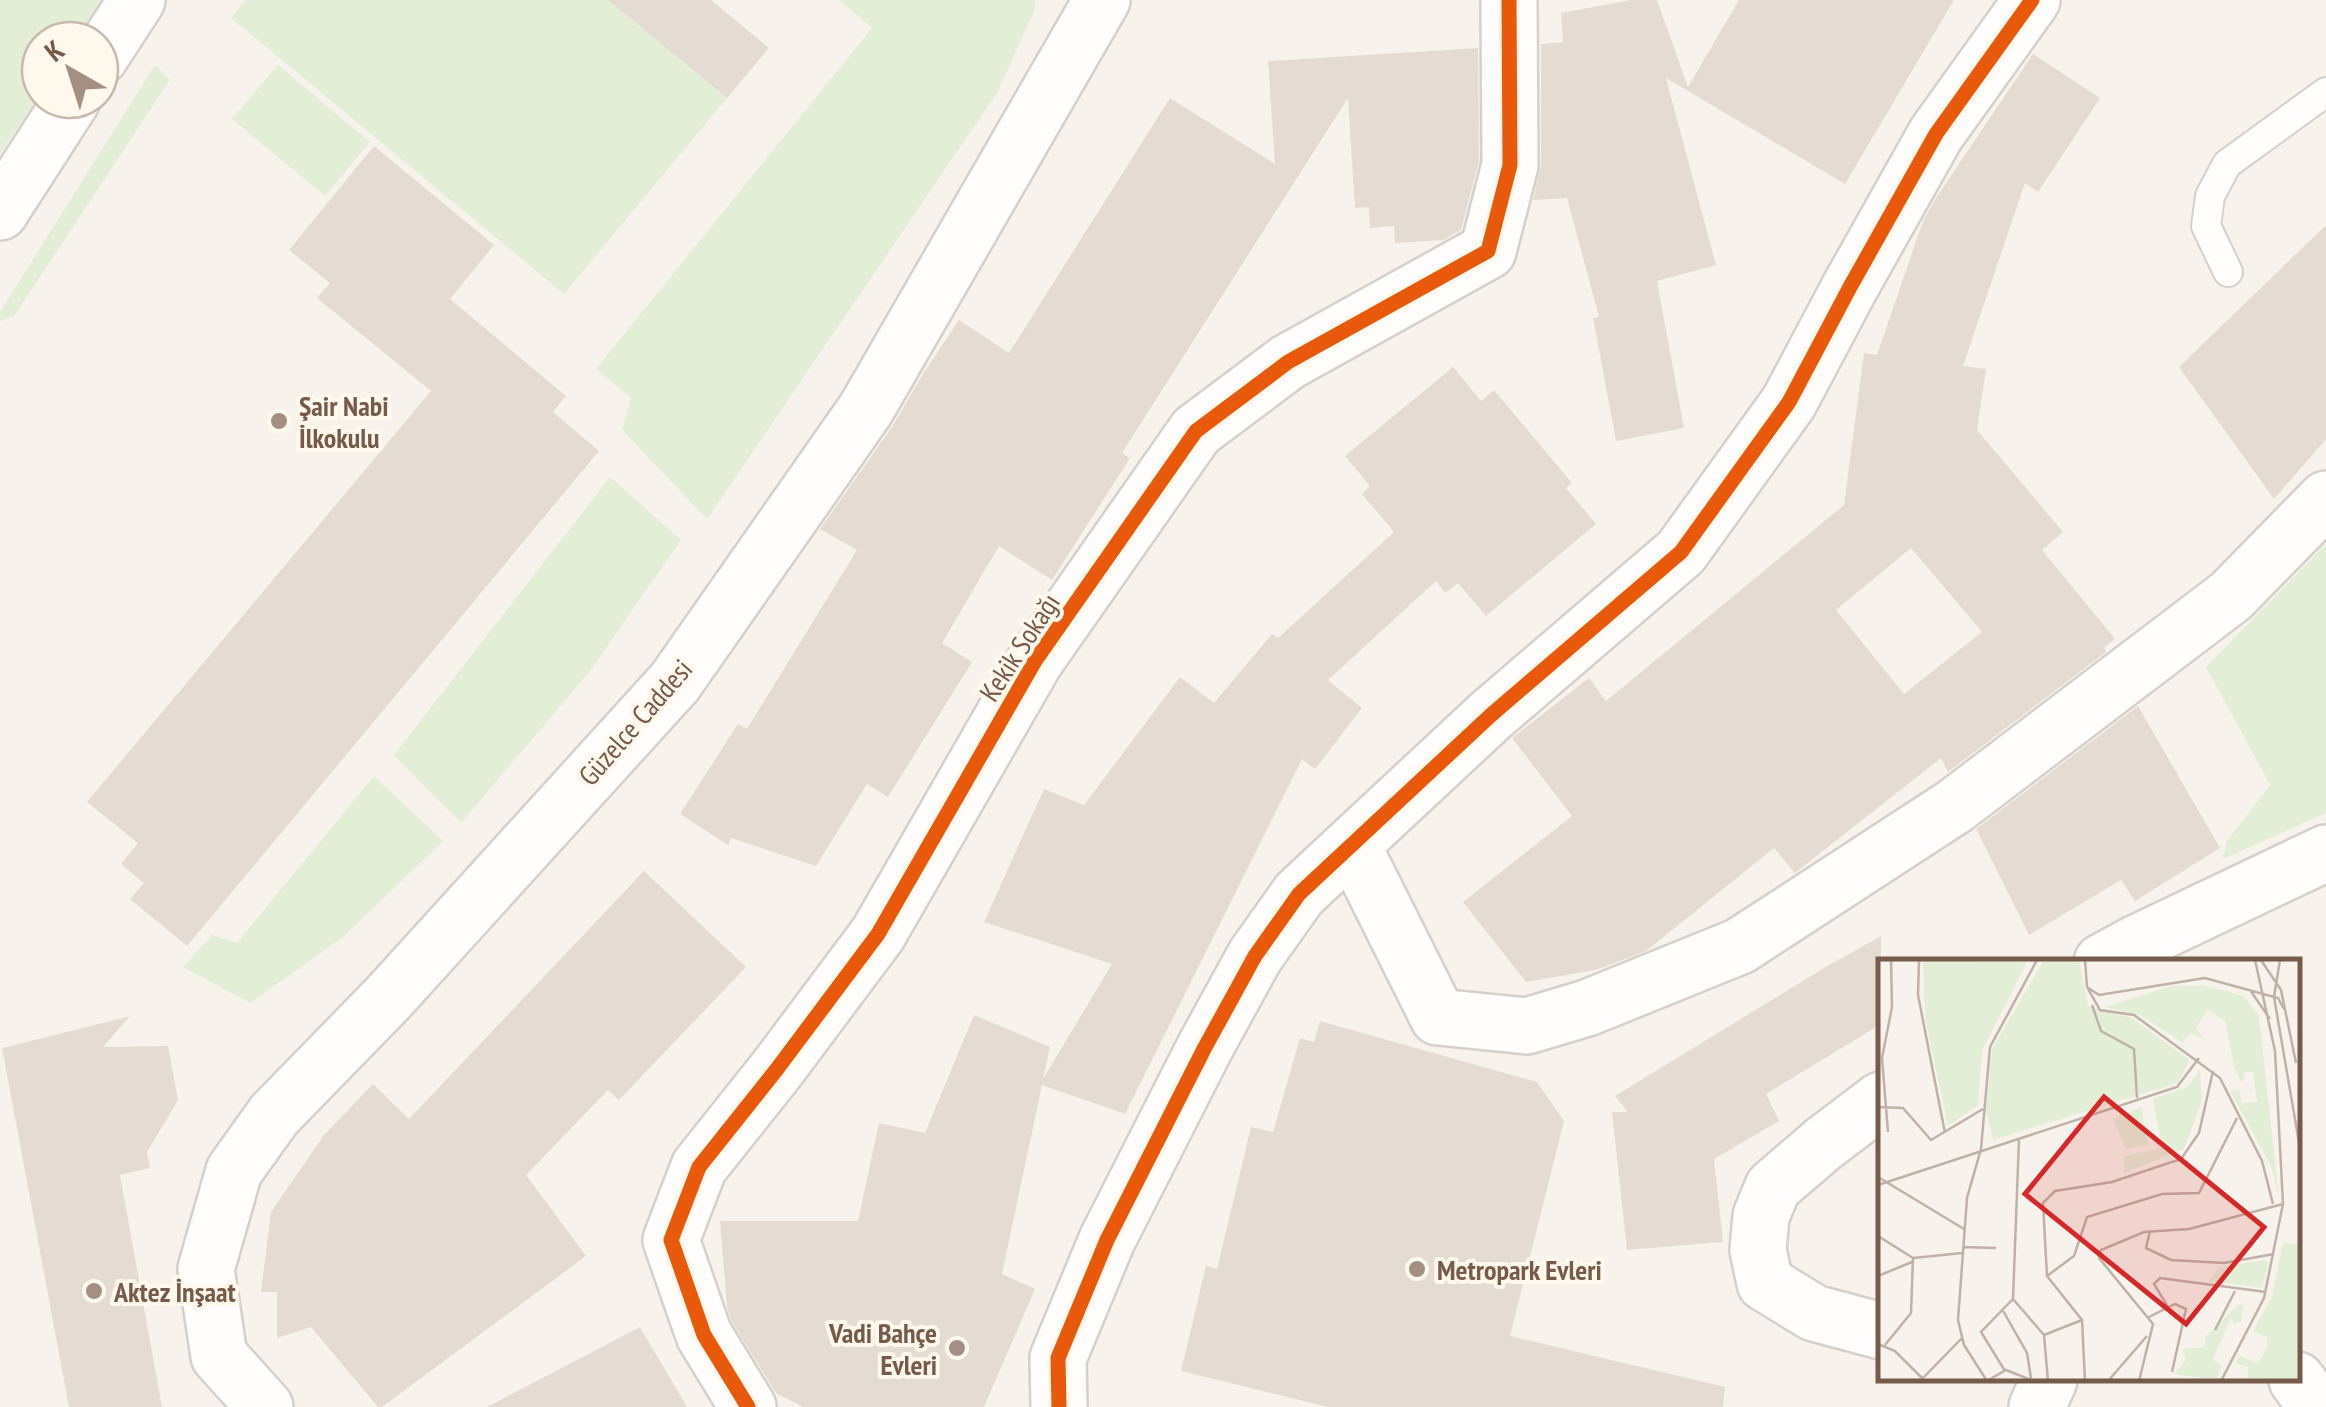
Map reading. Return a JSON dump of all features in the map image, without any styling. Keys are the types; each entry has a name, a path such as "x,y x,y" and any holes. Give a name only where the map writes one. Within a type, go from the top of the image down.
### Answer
{"street":[{"path":"120,26 137,0"},
{"name":"Güzelce Caddesi","path":"265,1407 219,1356 206,1269 234,1171 274,1116 389,997 675,682 866,409 1102,0"},
{"name":"Kekik Sokağı","path":"748,1407 704,1335 671,1240 699,1167 878,934 1034,662 1196,431 1288,362 1488,250 1510,164 1510,0"},
{"path":"1058,1407 1058,1358 1106,1240 1255,956 1299,894 1492,714 1681,552 1789,402 1936,134 2032,0"},
{"path":"0,212 59,120"},
{"path":"1352,845 1438,1017 1526,1026 1587,1008 1740,946 1955,806 2230,596 2326,498"},
{"path":"2107,959 2326,853"},
{"path":"1878,1102 1773,1187 1761,1216 1758,1250 1766,1283 1814,1313 1878,1331"},
{"path":"2038,1407 2048,1382"},
{"path":"2298,1382 2317,1407"}],"lane":[{"path":"2228,272 2206,226 2210,196 2226,164 2326,92"}],"green space":[{"path":"0,0 104,0 90,20 20,20 20,120 23,120 0,154"},
{"path":"246,0 608,0 727,98 564,294 231,18"},
{"path":"839,0 1036,0 997,93 707,519 622,430 631,398 596,369 872,28"},
{"path":"155,65 170,80 14,316 0,321 0,312"},
{"path":"278,65 370,142 325,196 232,119"},
{"path":"610,477 681,540 590,671 461,823 394,755"},
{"path":"2326,544 2326,813 2223,859 2227,841 2270,785 2206,667"},
{"path":"374,776 443,841 342,938 250,1003 183,967 212,935 237,943"}],"building":[{"path":"608,0 711,0 769,48 727,98"},
{"path":"1631,0 1657,0 1688,87 1739,0 1954,0 1845,184 1666,78 1716,265 1657,281 1684,428 1616,441 1593,318 1599,317 1567,198 1533,200 1541,165 1541,44 1563,42 1561,13"},
{"path":"1478,48 1479,161 1461,230 1443,240 1395,243 1394,226 1370,228 1369,207 1355,208 1348,98 1122,453 1130,458 1052,580 999,546 942,643 972,662 888,797 867,784 816,866 731,838 728,845 680,814 738,724 747,729 857,550 820,529 892,427 959,320 1009,353 1170,98 1275,164 1268,61"},
{"path":"2033,54 2100,98 2038,192 2025,183 1963,366 1986,369 1977,430 2063,532 2042,550 2115,639 2104,648 2106,652 1948,772 1941,758 1795,873 1774,848 1646,951 1596,970 1526,982 1463,902 1572,816 1512,738 1589,678 1606,701 1844,505 1864,353 1877,355 1923,221","holes":["1911,548 1982,632 1904,694 1836,610"]},
{"name":"Şair Nabi İlkokulu","path":"374,146 494,245 450,299 566,396 553,412 599,451 187,946 130,899 144,883 121,864 138,843 87,802 431,391 317,298 330,283 289,250"},
{"path":"2326,225 2326,439 2274,499 2179,367"},
{"path":"1453,367 1481,401 1494,390 1572,483 1566,488 1596,524 1486,616 1458,583 1445,593 1436,581 1328,680 1362,708 1315,769 1302,759 1125,1114 1042,1085 1002,1274 1035,1289 984,1407 803,1407 776,1393 732,1322 727,1307 720,1221 858,1221 879,1123 925,1133 974,1015 1050,1047 1043,1079 1112,964 984,922 1044,789 1084,805 1180,677 1214,703 1272,634 1278,638 1394,532 1362,494 1370,486 1345,456"},
{"path":"2138,706 2220,848 2135,901 2121,880 2029,935 1976,829"},
{"path":"644,871 746,967 619,1100 608,1090 526,1175 586,1256 378,1407 311,1327 277,1338 277,1292 261,1292 271,1212 324,1135 373,1084 409,1119"},
{"path":"1881,936 1878,1026 1766,1094 1779,1121 1714,1159 1723,1242 1627,1250 1612,1112 1628,1112 1615,1096"},
{"name":"Aktez İnşaat","path":"130,1016 103,1047 168,1046 178,1100 147,1152 150,1168 120,1175 162,1407 69,1407 2,1048"},
{"path":"1320,1021 1537,1082 1564,1121 1510,1336 1725,1387 1723,1407 1328,1407 1181,1371 1206,1266 1217,1269 1251,1127 1273,1132 1300,1038 1314,1042"},
{"path":"640,1327 687,1407 487,1407"}],"cycle path":[{"path":"748,1407 704,1335 671,1240 699,1167 878,934 1035,661 1196,431 1288,362 1488,251 1510,165 1509,0"},
{"path":"1059,1407 1058,1358 1107,1240 1255,956 1299,894 1491,715 1681,552 1789,402 1936,134 2032,0"}],"place":[{"name":"Şair Nabi İlkokulu","path":"279,421"},
{"name":"Metropark Evleri","path":"1417,1269"},
{"name":"Aktez İnşaat","path":"94,1291"},
{"name":"Vadi Bahçe Evleri","path":"957,1348"}]}
